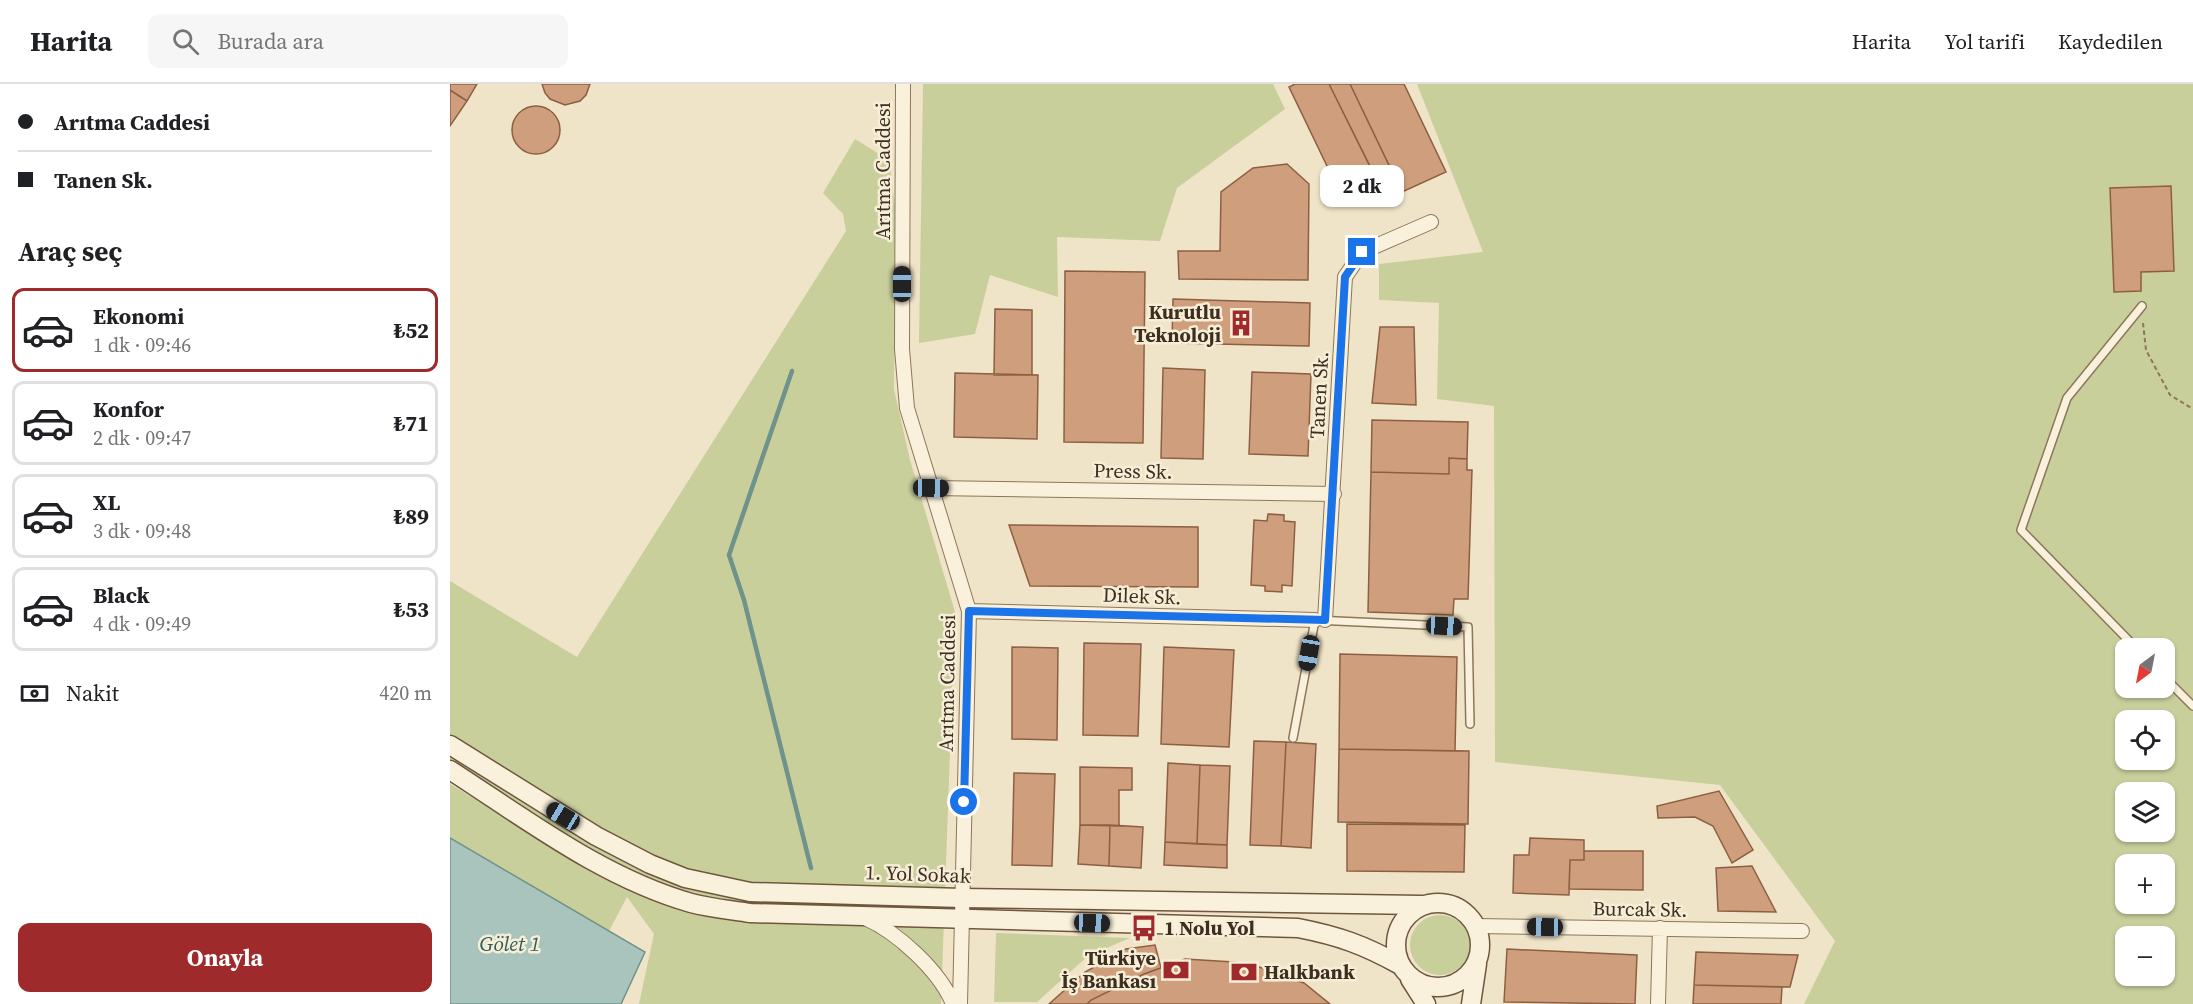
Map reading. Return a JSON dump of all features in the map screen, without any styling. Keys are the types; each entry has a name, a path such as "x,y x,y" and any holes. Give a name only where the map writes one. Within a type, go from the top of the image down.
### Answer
{"main road":[{"name":"1. Yol Sokak","path":"450,745 596,836 650,864 685,878 750,892 962,898 1421,905 1434,902 1453,905 1469,916 1476,926"},
{"path":"450,770 577,852 661,892 692,903 750,913 857,914 963,920 1298,928 1332,934 1368,947 1424,985 1437,987 1450,986 1462,980 1472,971 1478,959"},
{"path":"1421,905 1405,919 1396,938 1396,952 1403,969 1426,1004"},
{"path":"1471,1004 1480,948 1476,926"}],"street":[{"name":"Arıtma Caddesi","path":"903,84 902,349 907,408 969,611 960,1004"},
{"name":"Tanen Sk.","path":"1320,620 1334,494 1345,277 1362,252 1431,222"},
{"name":"Press Sk.","path":"931,488 1334,494"},
{"name":"Dilek Sk.","path":"969,611 1320,620"},
{"path":"857,914 883,928 933,970 946,987 953,1004"},
{"name":"Burcak Sk.","path":"1476,926 1802,931"},
{"path":"1658,1004 1660,928"}],"lane":[{"path":"2126,638 2022,530 2067,398 2142,306"},
{"path":"1293,738 1320,620 1468,627 1470,724"},
{"path":"2175,688 2193,706"}],"path":[{"path":"2142,306 2146,350 2170,395 2193,409"}],"green space":[{"path":"923,84 1273,84 1285,109 1177,188 1160,241 1057,237 1058,297 990,275 975,334 919,343"},
{"path":"1417,84 2193,84 2193,1004 1804,1004 1835,941 1720,785 1495,762 1494,406 1437,399 1439,303 1379,300 1379,264 1483,252"},
{"path":"855,139 889,160 896,214 894,389 910,460 955,612 941,1004 639,1004 654,934 627,897 598,952 450,863 450,784 543,840 450,780 450,581 577,657 846,231 843,214 823,193"},
{"path":"1434,915 1446,915 1457,920 1465,928 1470,945 1468,957 1457,970 1446,975 1434,975 1423,970 1415,962 1410,951 1410,939 1415,928 1423,920"},
{"path":"996,933 1130,938 1088,956 1037,1002 994,1002"}],"water":[{"name":"Gölet 1","path":"450,838 645,952 621,1004 450,1004"}],"building":[{"path":"450,84 477,84 467,101 450,90"},
{"path":"542,84 590,84 586,95 580,101 565,105 550,99"},
{"path":"1295,84 1329,84 1383,193 1370,200 1361,183 1340,193 1289,87"},
{"path":"1329,84 1350,84 1395,178 1380,186"},
{"path":"1350,84 1404,84 1446,172 1402,192"},
{"path":"450,90 467,101 450,126"},
{"path":"536,106 553,113 560,130 553,147 536,154 519,147 512,130 519,113"},
{"path":"1287,164 1309,184 1308,280 1179,279 1178,251 1220,251 1221,192 1253,168"},
{"path":"2171,186 2174,271 2141,272 2141,291 2114,292 2110,188"},
{"path":"1065,271 1145,272 1143,443 1064,442"},
{"name":"Kurutlu Teknoloji","path":"1173,299 1310,303 1309,346 1172,343"},
{"path":"995,309 1032,310 1032,375 994,375"},
{"path":"1380,327 1414,327 1416,405 1372,403"},
{"path":"1163,368 1205,370 1203,459 1161,458"},
{"path":"1252,372 1311,374 1308,456 1249,454"},
{"path":"955,373 1038,375 1037,439 954,437"},
{"path":"1372,420 1468,422 1467,459 1449,458 1449,474 1371,472"},
{"path":"1449,458 1467,459 1467,470 1472,470 1468,599 1454,599 1453,615 1368,612 1371,472 1449,474"},
{"path":"1268,514 1284,515 1284,521 1295,522 1292,586 1282,585 1282,592 1265,591 1265,586 1251,585 1254,520 1267,521"},
{"path":"1009,525 1198,527 1198,587 1030,586"},
{"path":"1084,643 1141,644 1138,736 1083,735"},
{"path":"1012,647 1058,648 1057,740 1012,739"},
{"path":"1164,647 1234,650 1229,747 1161,744"},
{"path":"1340,654 1457,657 1455,751 1339,749"},
{"path":"1254,741 1286,742 1281,846 1250,845"},
{"path":"1286,742 1316,744 1311,848 1281,846"},
{"path":"1339,749 1469,751 1468,824 1338,822"},
{"path":"1168,763 1200,765 1197,844 1165,842"},
{"path":"1200,765 1230,766 1227,845 1197,844"},
{"path":"1080,767 1132,768 1132,790 1119,790 1119,826 1080,825"},
{"path":"1014,773 1055,774 1052,866 1012,865"},
{"path":"1719,791 1753,850 1732,863 1713,826 1695,817 1658,818 1657,806"},
{"path":"1347,824 1465,825 1464,872 1347,871"},
{"path":"1080,825 1110,825 1109,866 1078,864"},
{"path":"1110,825 1143,827 1141,868 1109,866"},
{"path":"1530,838 1584,840 1584,860 1570,860 1569,895 1513,893 1514,855 1529,855"},
{"path":"1165,842 1227,845 1227,868 1164,865"},
{"path":"1584,851 1643,851 1643,890 1569,889 1570,860 1584,860"},
{"path":"1752,866 1776,912 1718,911 1716,868"},
{"path":"1155,945 1161,968 1144,974 1087,1004 1049,1004 1085,972 1126,949"},
{"path":"1507,949 1637,955 1635,1004 1504,1002"},
{"path":"1696,952 1798,955 1790,987 1694,985"},
{"path":"1185,959 1234,962 1259,967 1304,983 1330,1004 1087,1004 1144,974"},
{"path":"1694,985 1782,987 1781,1004 1693,1004"}],"waterway":[{"path":"792,371 729,555 744,600 811,868"}],"place":[{"name":"Kurutlu Teknoloji","path":"1241,323"},
{"name":"1 Nolu Yol","path":"1144,928"},
{"name":"Türkiye İş Bankası","path":"1176,970"},
{"name":"Halkbank","path":"1244,972"}],"route":[{"path":"964,802 969,611 1325,620 1345,277 1362,252"}]}
